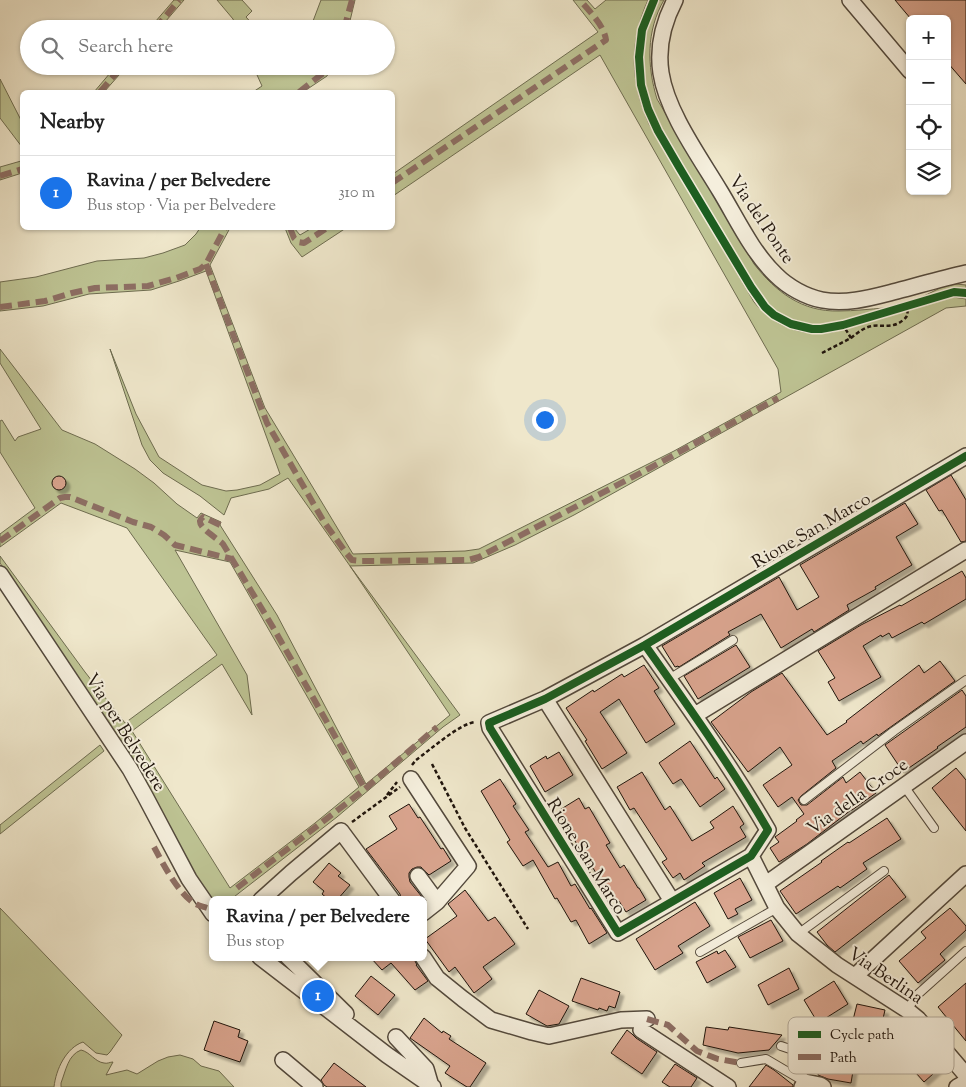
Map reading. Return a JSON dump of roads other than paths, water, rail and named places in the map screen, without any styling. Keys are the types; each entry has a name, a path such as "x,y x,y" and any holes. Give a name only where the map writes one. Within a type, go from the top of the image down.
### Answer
{"street":[{"name":"Via del Ponte","path":"675,0 668,13 660,43 659,58 664,88 683,128 734,214 765,264 778,277 792,288 811,296 822,300 841,302 867,299 966,272"},
{"path":"850,0 906,66"},
{"name":"Rione San Marco","path":"645,645 694,715 768,830 751,856 618,934 490,728 489,722 546,699 645,645 966,456"},
{"path":"694,715 966,550"},
{"name":"Via per Belvedere","path":"0,574 130,770 189,879 209,908"},
{"path":"546,699 672,901"},
{"name":"Via della Croce","path":"770,881 966,742"},
{"path":"406,775 468,866 437,902 427,910"},
{"path":"265,896 341,831 389,896"},
{"path":"751,856 777,908"},
{"path":"418,876 437,902"},
{"path":"855,976 965,877"},
{"name":"Via Berlina","path":"777,908 798,934 837,965 916,1017"},
{"path":"265,961 333,1015 432,1086"},
{"path":"292,961 387,1055"},
{"path":"425,961 437,978 491,1020 549,1036 621,1020 630,1020 644,1025 728,1087"},
{"path":"396,1038 426,1069 432,1086"},
{"path":"283,1060 315,1087"},
{"name":"Via Berlina","path":"954,1061 966,1075"},
{"path":"957,1087 966,1082"},
{"path":"803,1085 820,1085 823,1087"}],"lane":[{"path":"669,679 733,640"},
{"name":"Via della Croce","path":"804,800 894,731 966,680"},
{"path":"904,786 934,828"},
{"path":"798,934 884,872"},
{"path":"700,952 777,908"},
{"path":"907,1010 917,995 966,951"},
{"path":"782,1046 788,1048"},
{"path":"741,1062 766,1059 803,1085"}],"place":[{"name":"Ravina / per Belvedere","path":"318,996"}]}
